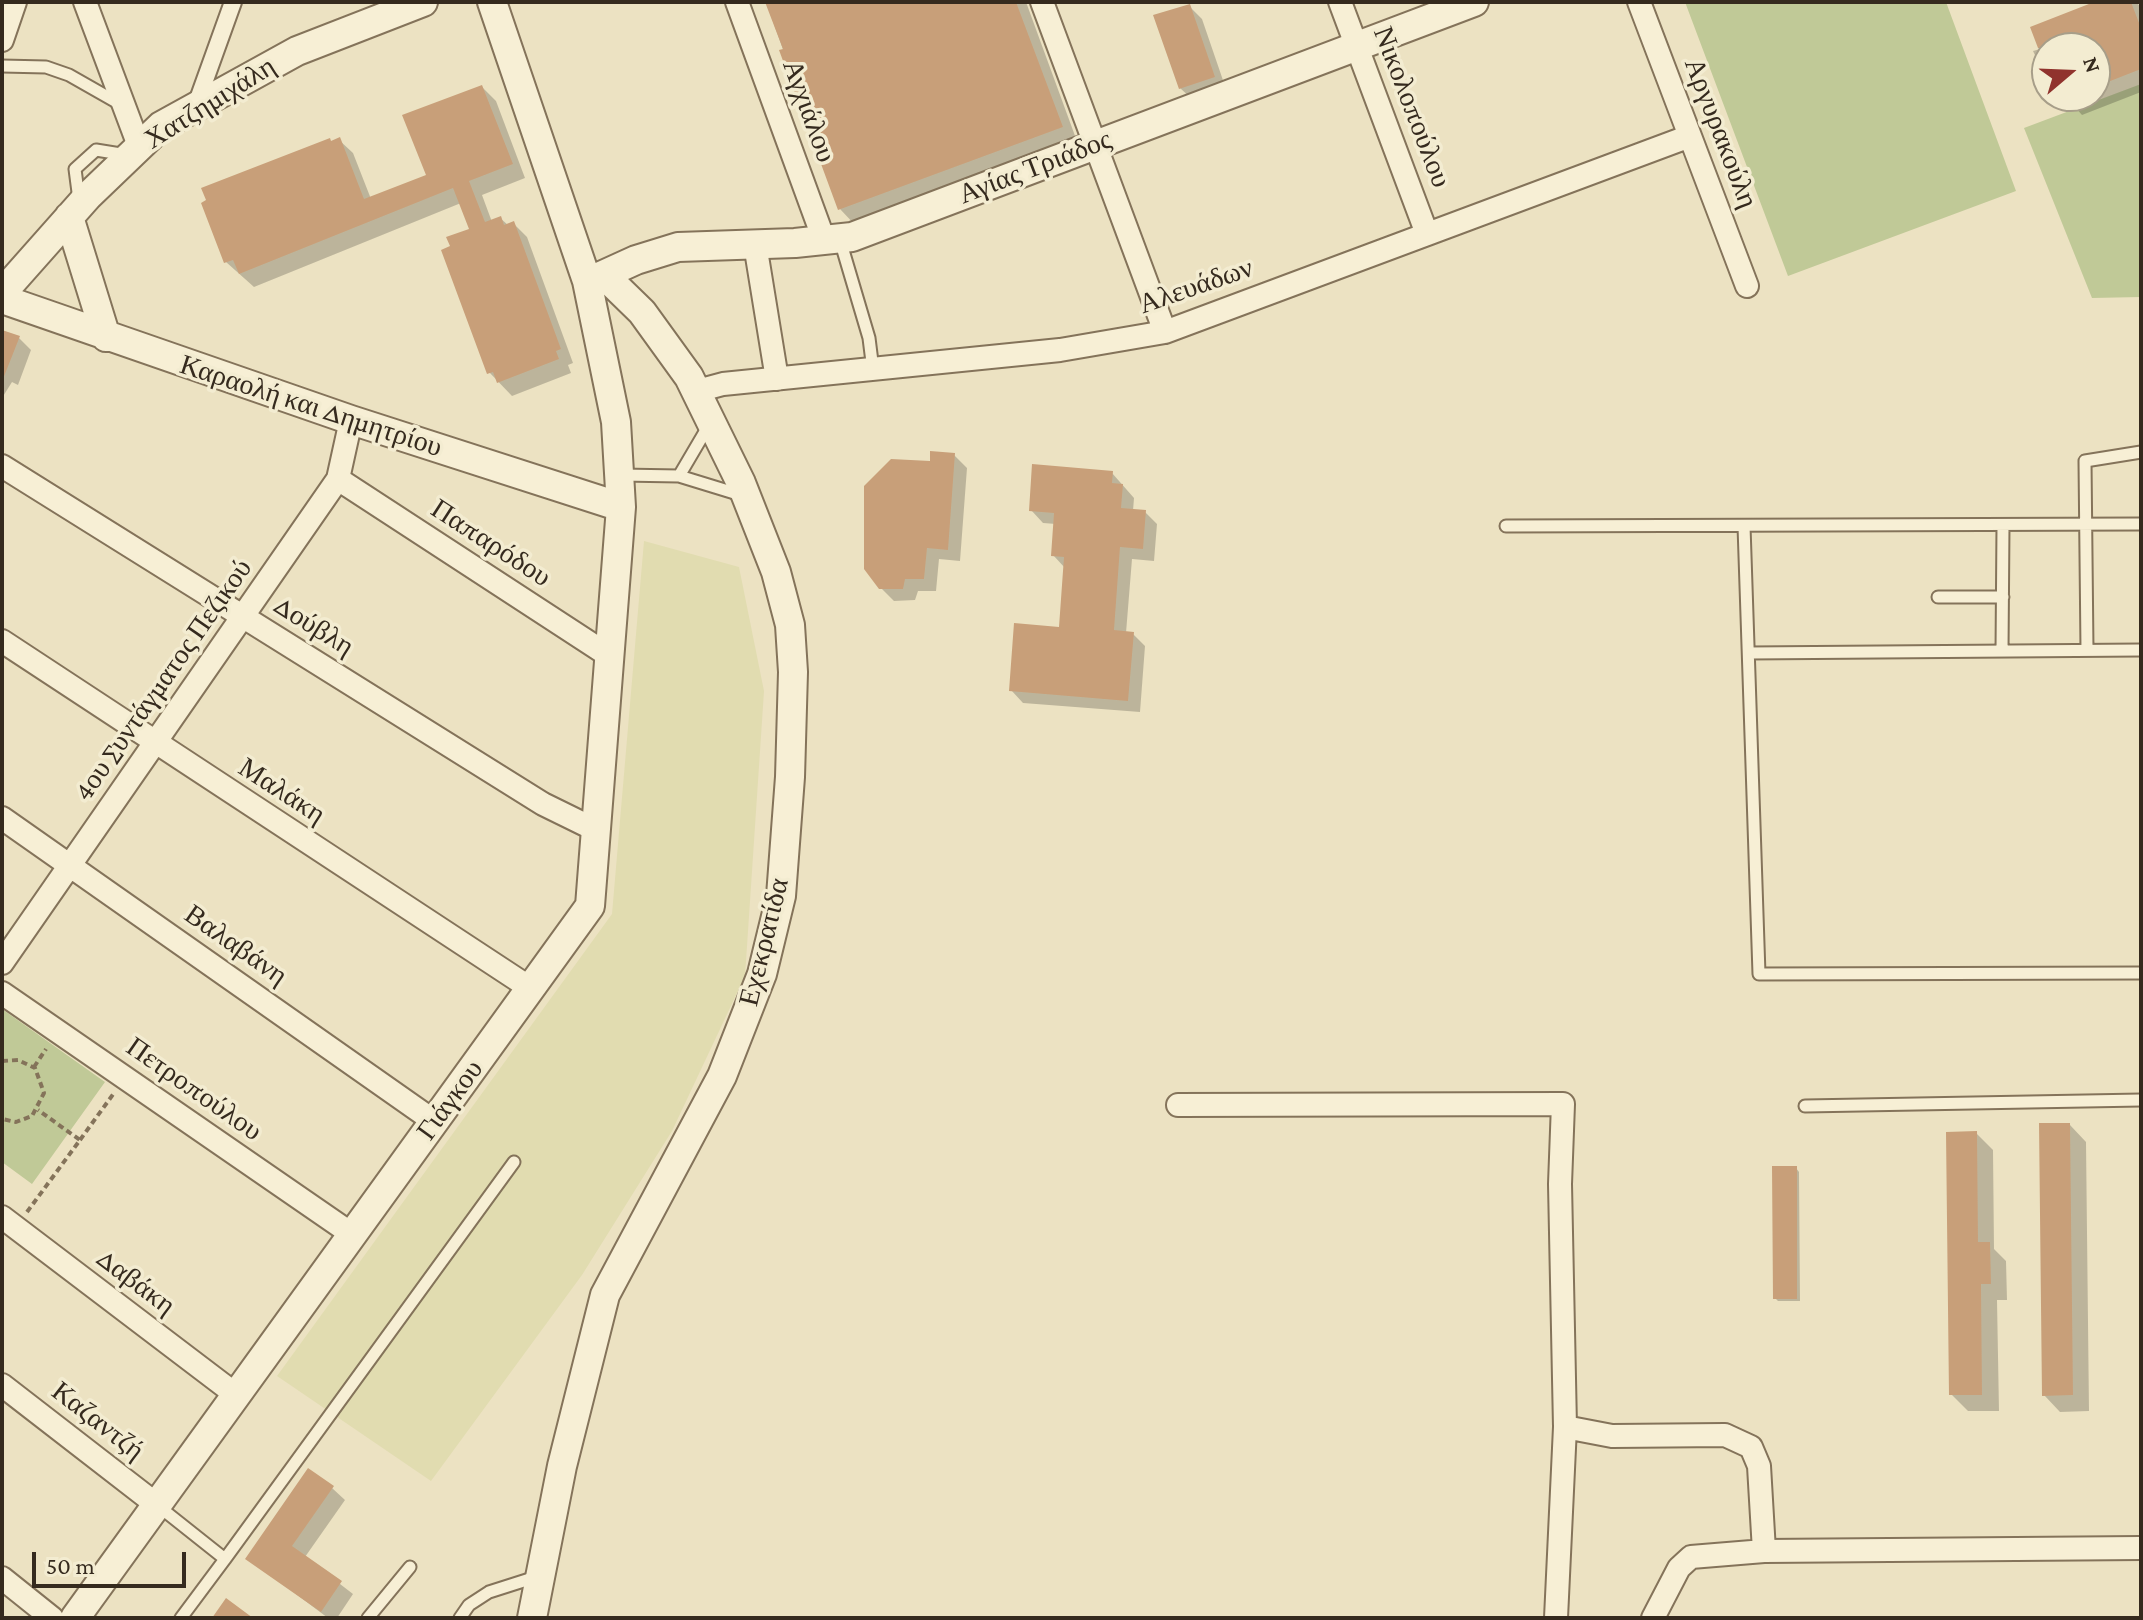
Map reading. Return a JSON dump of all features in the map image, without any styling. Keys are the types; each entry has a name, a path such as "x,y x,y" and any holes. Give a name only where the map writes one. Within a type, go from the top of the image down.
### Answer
{"street":[{"path":"2,40 15,2"},
{"path":"85,2 123,106 133,151"},
{"path":"195,106 233,2"},
{"name":"Χατζημιχάλη","path":"2,296 74,211 161,126 312,44 423,2"},
{"name":"Γιάγκου","path":"75,1618 590,906 621,507 616,422 596,278 492,2"},
{"name":"Αγχιάλου","path":"737,2 832,240"},
{"path":"1042,2 1165,332"},
{"name":"Νικολοπούλου","path":"1340,2 1427,234"},
{"name":"Αγίας Τριάδος","path":"596,278 636,260 678,247 832,240 1474,2"},
{"name":"Αργυρακούλη","path":"1639,2 1747,286"},
{"name":"Αλευάδων","path":"697,391 723,384 1060,350 1165,332 1690,136"},
{"path":"74,211 106,337"},
{"path":"755,244 777,379"},
{"name":"Εχεκρατίδα","path":"532,1618 569,1437 605,1295 722,1076 762,974 781,896 792,716 790,625 776,572 747,497 697,391 642,312 596,278"},
{"name":"Καραολή και Δημητρίου","path":"2,296 106,337 621,507"},
{"name":"4ου Συντάγματος Πεζικού","path":"2,963 338,479 351,420"},
{"name":"Δούβλη","path":"2,466 543,804 598,831"},
{"name":"Παπαρόδου","path":"338,479 611,657"},
{"name":"Μαλάκη","path":"2,641 530,988"},
{"name":"Βαλαβάνη","path":"2,818 435,1122"},
{"name":"Πετροπούλου","path":"2,993 353,1235"},
{"path":"1178,1105 1563,1104 1560,1184 1565,1427 1556,1618"},
{"name":"Δαβάκη","path":"9,1222 235,1394"},
{"name":"Καζαντζή","path":"2,1385 157,1505"},
{"path":"1565,1427 1612,1436 1725,1435 1751,1447 1759,1466 1764,1551"},
{"path":"1653,1618 1679,1568 1691,1557 1764,1551 2141,1548"},
{"path":"2,1578 52,1618"}],"lane":[{"path":"2,66 46,67 69,75 123,106"},
{"path":"832,240 869,338 873,370"},
{"path":"679,476 712,421"},
{"path":"2087,650 2085,461 2141,452"},
{"path":"620,475 679,476 747,497"},
{"path":"1506,526 2141,524"},
{"path":"1744,526 1759,974 2141,973"},
{"path":"2002,651 2003,526"},
{"path":"1938,597 2003,597"},
{"path":"1749,653 2141,650"},
{"path":"1805,1106 2141,1100"},
{"path":"181,1618 514,1162"},
{"path":"157,1505 225,1559"},
{"path":"368,1618 410,1567"},
{"path":"460,1618 469,1605 489,1592 541,1576"}],"path":[{"path":"2,1061 27,1062 41,1075 44,1093 38,1110 24,1120 2,1119"},
{"path":"9,1222 80,1140 125,1078"},
{"path":"38,1110 80,1140"}],"shaded area":[{"path":"644,541 739,567 764,691 745,976 672,1131 582,1275 431,1481 277,1376 612,914"}],"green space":[{"path":"1685,2 1946,2 2016,191 1788,276"},
{"path":"2141,84 2141,297 2092,298 2024,128 2067,112 2111,112 2111,95"},
{"path":"2,1009 105,1082 32,1184 2,1162"}],"building":[{"path":"765,2 1016,2 1063,127 838,210 779,50 783,49"},
{"path":"2094,2 2131,2 2141,28 2141,69 2111,81 2111,32 2032,32 2030,27"},
{"path":"1190,4 1215,77 1179,89 1153,15"},
{"path":"482,85 513,164 469,181 485,222 501,216 504,225 514,221 561,349 556,351 559,359 497,383 493,372 487,374 441,250 450,246 446,237 469,229 453,188 239,274 233,260 224,263 201,203 206,200 201,188 330,138 331,141 340,137 364,199 426,175 402,115"},
{"path":"2,330 20,336 3,379 2,379"},
{"path":"930,451 955,453 948,550 927,548 924,579 905,579 903,589 879,589 864,569 864,486 891,459 930,461"},
{"path":"1032,464 1113,471 1112,483 1123,484 1121,508 1146,510 1143,549 1120,547 1114,630 1134,632 1128,701 1009,691 1014,623 1059,627 1064,557 1051,556 1054,513 1029,511"},
{"path":"2039,1123 2070,1123 2073,1395 2042,1396"},
{"path":"1977,1131 1978,1242 1990,1242 1991,1284 1981,1284 1982,1395 1949,1395 1946,1132"},
{"path":"1772,1166 1797,1166 1797,1299 1773,1299"},
{"path":"308,1468 334,1486 292,1546 342,1581 321,1612 245,1559"},
{"path":"226,1598 253,1618 212,1618"}]}
